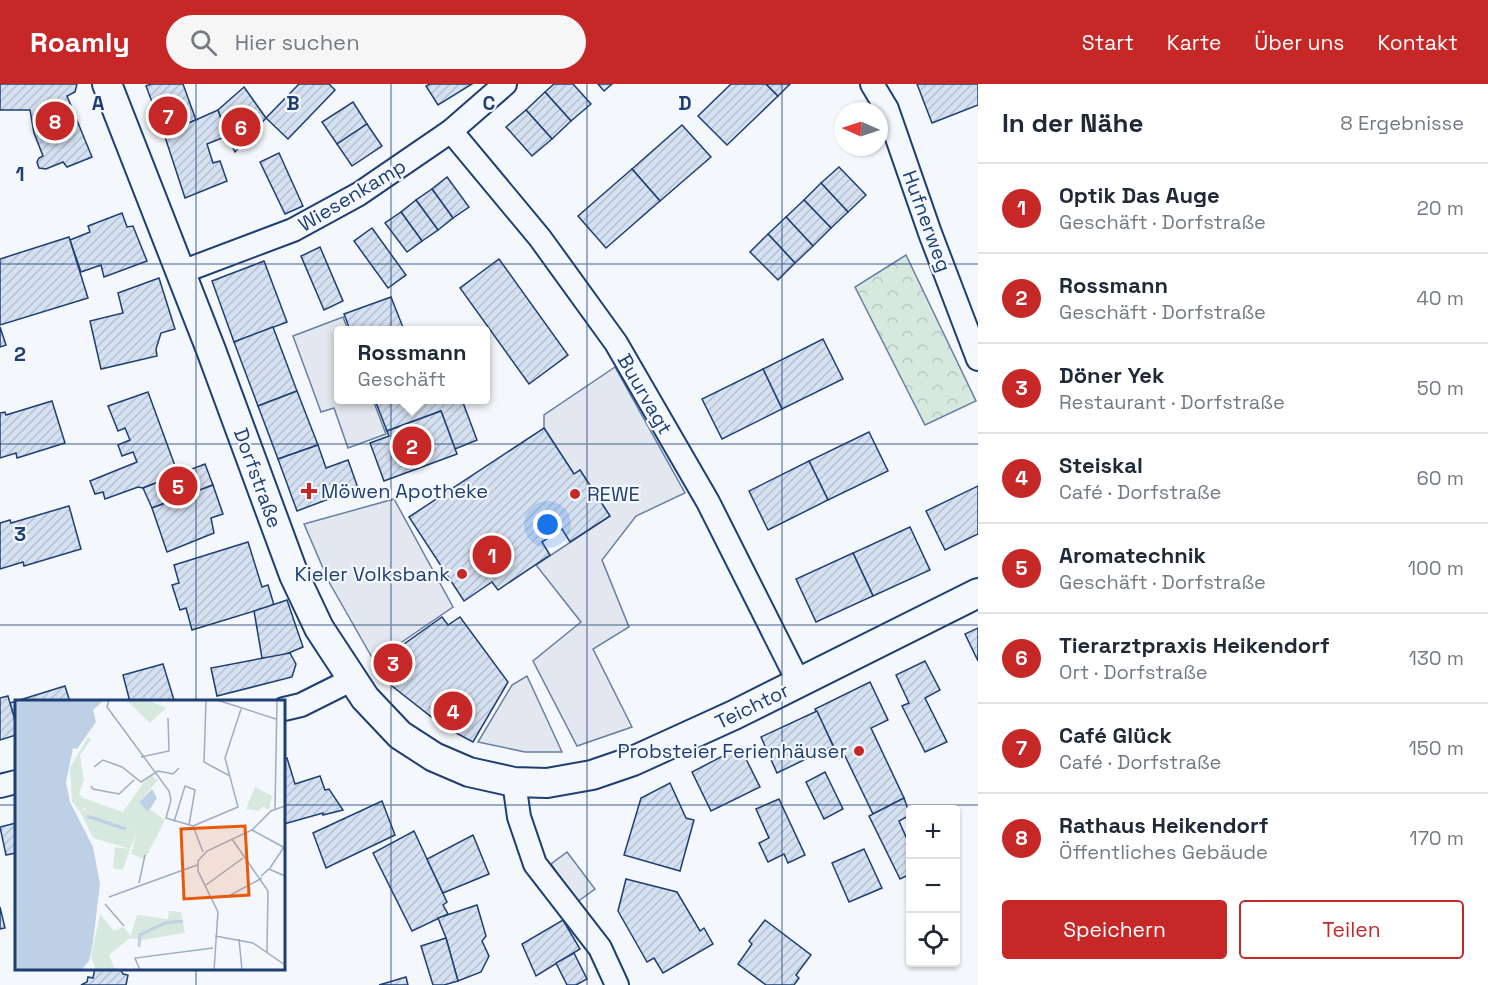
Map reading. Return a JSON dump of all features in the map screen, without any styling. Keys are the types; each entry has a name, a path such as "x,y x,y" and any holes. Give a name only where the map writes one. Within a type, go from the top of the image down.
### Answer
{"street":[{"name":"Dorfstraße","path":"107,84 211,350 294,574 319,628 351,680 400,735 422,750 460,769 485,777 514,782"},
{"name":"Wiesenkamp","path":"179,273 293,230 359,194 452,131 505,84"},
{"name":"Hufnerweg","path":"872,84 887,109 930,233 978,359"},
{"name":"Buurvagt","path":"452,131 540,238 615,344 708,502 799,683"},
{"name":"Teichtor","path":"514,782 547,783 570,779 592,775 633,761 799,683 978,593"},
{"path":"285,709 301,705 351,680"},
{"path":"0,786 15,782"},
{"path":"514,782 519,817 535,864 600,948 617,985"}],"green space":[{"path":"906,255 976,401 925,425 855,287"}],"shaded area":[{"path":"343,317 346,326 334,326 334,404 375,404 386,434 348,448 334,408 321,412 293,336"},
{"path":"615,367 685,493 636,516 602,560 629,627 593,649 632,727 577,746 533,661 581,622 536,565 610,516 580,470 574,474 544,428 544,415"},
{"path":"394,499 453,607 374,661 329,582 304,524"},
{"path":"527,676 562,752 525,752 478,742 512,685"},
{"path":"567,852 595,889 577,902 551,864"}],"building":[{"path":"0,84 77,84 75,92 67,96 92,157 67,167 63,162 46,169 39,168 37,162 43,156 34,133 30,110 0,110"},
{"path":"183,84 196,120 164,134 146,86"},
{"path":"299,84 329,84 335,90 288,139 266,118"},
{"path":"430,84 472,84 438,105 426,86"},
{"path":"554,84 573,84 591,104 571,121 545,92"},
{"path":"598,84 612,84 604,91"},
{"path":"731,84 766,84 778,96 727,145 698,116"},
{"path":"766,84 790,84 778,96"},
{"path":"917,84 978,84 978,105 932,123"},
{"path":"244,87 266,118 235,152 218,110"},
{"path":"545,92 571,121 552,139 526,110"},
{"path":"353,102 367,124 337,144 322,122"},
{"path":"218,110 227,136 207,144 213,163 220,161 227,181 185,198 164,134"},
{"path":"526,110 552,139 532,156 506,127"},
{"path":"367,124 382,146 352,166 337,144"},
{"path":"682,125 711,157 660,201 632,169"},
{"path":"279,153 303,206 285,214 260,162"},
{"path":"839,167 866,195 848,212 821,183"},
{"path":"632,169 660,201 606,248 578,216"},
{"path":"447,177 469,207 453,218 432,189"},
{"path":"821,183 848,212 831,228 804,200"},
{"path":"432,189 453,218 438,230 416,200"},
{"path":"416,200 438,230 422,241 401,212"},
{"path":"804,200 831,228 813,246 786,217"},
{"path":"401,212 422,241 407,252 385,223"},
{"path":"122,213 127,227 133,226 147,261 104,277 101,265 81,272 70,240 90,232 88,226"},
{"path":"786,217 813,246 795,263 768,234"},
{"path":"372,228 406,275 388,288 354,241"},
{"path":"768,234 795,263 778,280 750,252"},
{"path":"69,237 88,298 0,325 0,259"},
{"path":"320,247 343,301 324,310 301,256"},
{"path":"499,259 568,355 529,384 490,330 490,326 487,326 460,288"},
{"path":"264,261 287,322 234,342 212,281"},
{"path":"159,278 175,329 161,333 156,349 157,356 101,369 90,321 123,313 118,293"},
{"path":"391,297 402,326 348,326 344,314"},
{"path":"0,327 6,345 0,347"},
{"path":"273,327 297,391 258,406 234,342"},
{"path":"823,339 843,379 782,409 763,369"},
{"path":"763,369 782,409 722,439 702,399"},
{"path":"297,391 318,445 278,459 258,406"},
{"path":"148,392 178,474 143,488 138,487 105,499 103,492 95,494 90,481 137,462 133,452 122,456 118,445 130,440 125,428 118,431 108,406"},
{"path":"52,401 65,443 17,458 16,453 0,458 0,413 5,412 6,415"},
{"path":"377,404 464,404 477,440 455,449 441,411 387,431"},
{"path":"441,411 457,454 384,481 370,443 389,436 387,431"},
{"path":"544,428 574,474 580,470 610,516 570,542 562,529 542,542 550,555 498,590 492,582 464,601 409,517"},
{"path":"869,432 888,471 828,500 809,461"},
{"path":"318,445 326,468 348,460 358,488 297,511 278,459"},
{"path":"809,461 828,500 768,530 749,491"},
{"path":"205,464 213,485 152,508 143,488"},
{"path":"213,485 223,514 211,518 214,533 167,552 152,508"},
{"path":"978,486 978,534 945,550 926,511"},
{"path":"69,506 81,549 24,566 23,562 0,569 0,523 10,520 11,523"},
{"path":"910,527 930,570 873,596 853,553"},
{"path":"248,542 262,587 268,585 274,605 192,630 186,608 180,610 172,585 179,583 174,565"},
{"path":"853,553 873,596 816,622 796,579"},
{"path":"287,600 303,647 279,657 262,658 254,611"},
{"path":"442,617 448,625 460,617 508,682 473,742 443,726 392,686 384,673 386,657"},
{"path":"978,628 978,661 965,634"},
{"path":"290,653 296,664 292,677 217,696 211,668"},
{"path":"925,661 940,690 925,698 947,742 925,752 902,706 909,703 896,675"},
{"path":"163,664 174,700 129,700 123,675"},
{"name":"Probsteier Ferienhäuser","path":"870,682 888,720 871,728 904,798 873,814 845,756 840,759 815,709"},
{"path":"65,686 69,700 20,700"},
{"path":"8,696 15,720 15,735 0,740 0,698"},
{"path":"15,701 15,720 10,703"},
{"path":"817,711 833,746 777,773 761,737"},
{"path":"740,747 760,787 711,811 692,772"},
{"path":"287,758 295,784 320,776 325,790 329,789 343,810 285,824 285,759"},
{"path":"825,772 843,809 824,819 806,782"},
{"path":"670,783 686,818 694,820 680,871 624,855 641,798"},
{"path":"904,798 906,817 899,821 906,837 906,876 900,879 869,816"},
{"path":"779,799 805,855 788,863 784,854 768,862 759,843 769,838 756,809"},
{"path":"382,801 395,835 326,868 313,833"},
{"path":"15,823 15,853 6,855 0,827"},
{"path":"414,831 447,902 443,905 448,914 412,931 373,853"},
{"path":"473,835 489,874 443,893 427,859"},
{"path":"864,849 882,888 849,902 832,863"},
{"path":"626,879 677,892 700,931 704,928 713,944 663,973 654,958 647,962 618,911"},
{"path":"477,905 486,936 482,941 489,956 481,972 458,981 438,918"},
{"path":"0,907 5,928 0,929"},
{"path":"563,920 580,949 536,976 522,944"},
{"path":"765,920 811,955 796,975 799,978 794,985 766,985 738,964 752,944 749,941"},
{"path":"446,938 458,981 433,985 421,946"},
{"path":"574,953 587,979 576,985 567,985 556,963"},
{"path":"95,970 121,970 123,974 128,975 126,985 81,985 87,982 88,977 93,978"},
{"path":"406,977 408,985 379,985"}],"place":[{"name":"Café Glück","path":"168,116"},
{"name":"Rathaus Heikendorf","path":"55,121"},
{"name":"Tierarztpraxis Heikendorf","path":"241,127"},
{"name":"Rossmann","path":"412,446"},
{"name":"Aromatechnik","path":"178,486"},
{"name":"Möwen Apotheke","path":"309,491"},
{"name":"REWE","path":"575,494"},
{"name":"Optik Das Auge","path":"492,555"},
{"name":"Kieler Volksbank","path":"462,574"},
{"name":"Döner Yek","path":"393,663"},
{"name":"Steiskal","path":"453,711"},
{"name":"Probsteier Ferienhäuser","path":"859,751"}]}
